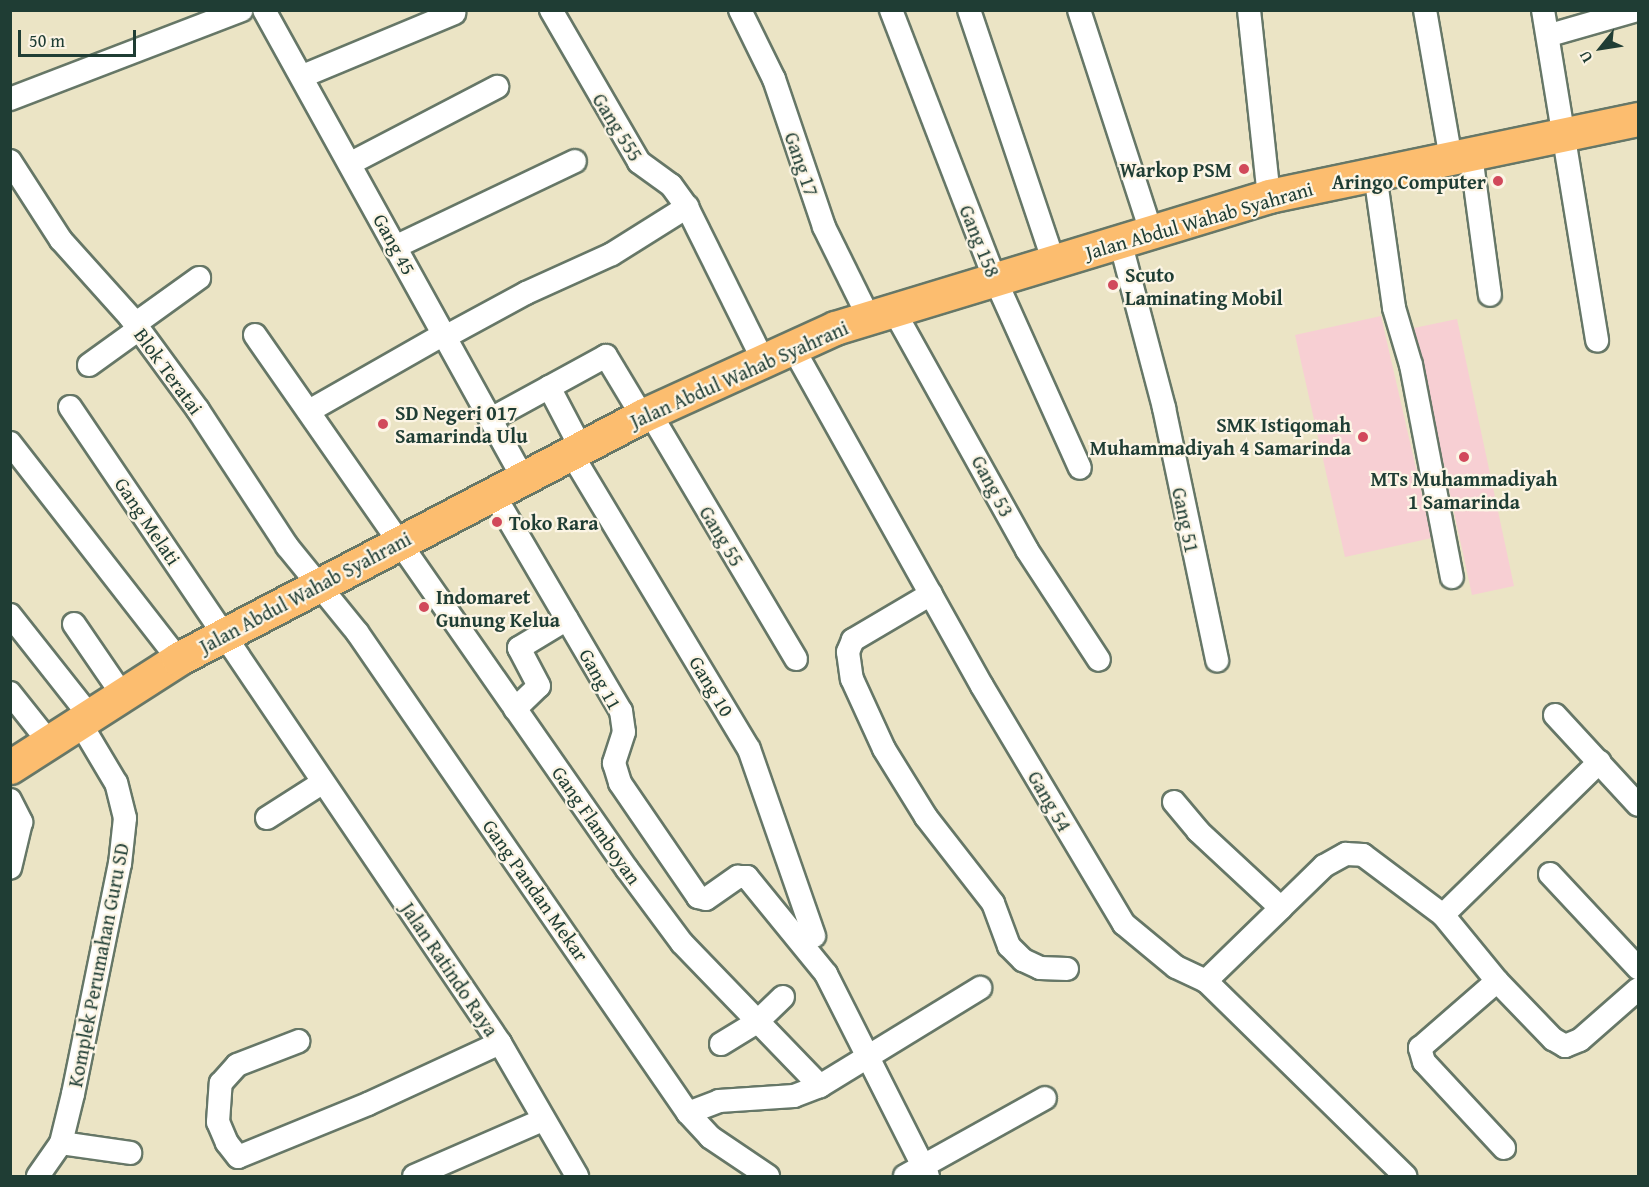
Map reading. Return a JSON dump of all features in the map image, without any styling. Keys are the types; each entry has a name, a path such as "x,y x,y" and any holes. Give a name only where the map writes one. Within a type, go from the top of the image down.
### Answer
{"highway":[{"name":"Jalan Abdul Wahab Syahrani","path":"10,767 178,659 322,586 397,543 646,414 792,346 881,312 1054,263 1269,196 1566,137 1638,119"}],"street":[{"path":"10,99 242,10"},
{"name":"Gang 45","path":"264,10 303,76 524,478"},
{"name":"Gang 555","path":"551,10 605,110 639,162 671,185 687,207 762,358"},
{"name":"Gang 17","path":"740,10 774,79 824,227 881,312"},
{"name":"Gang 158","path":"891,10 995,279 1080,468"},
{"path":"969,10 1054,263"},
{"path":"1249,10 1269,196"},
{"path":"1425,10 1461,157 1490,295"},
{"path":"1543,10 1550,35 1597,341"},
{"path":"1550,35 1637,10"},
{"path":"1085,12 1151,231"},
{"path":"303,76 454,13"},
{"path":"351,163 497,87"},
{"path":"397,246 575,160"},
{"name":"Blok Teratai","path":"10,161 61,240 137,326 198,410 287,546 322,586"},
{"path":"1375,174 1394,308 1411,365 1452,577"},
{"path":"309,411 526,293 612,254 687,207"},
{"name":"Gang 51","path":"1120,241 1157,377 1217,660"},
{"path":"89,365 199,278"},
{"name":"Gang 53","path":"881,312 1027,550 1098,660"},
{"name":"Gang Flamboyan","path":"255,335 397,543 682,943 820,1086"},
{"name":"Gang 54","path":"792,346 932,594 1124,924 1176,967 1206,981 1405,1176"},
{"name":"Gang 55","path":"549,387 607,356 646,414 796,659"},
{"path":"491,418 549,387"},
{"name":"Gang 10","path":"549,387 576,451 749,749 814,936"},
{"name":"Gang Melati","path":"70,407 226,636"},
{"path":"10,443 178,659"},
{"name":"Gang 11","path":"494,493 621,711 624,732 614,773 698,897 706,899 738,877 747,877 826,974 867,1056"},
{"name":"Gang Pandan Mekar","path":"322,586 363,640 688,1113 710,1137 768,1176"},
{"path":"932,594 853,640 848,652 852,678 884,749 926,817 993,903 1009,946 1023,960 1040,968 1067,969"},
{"name":"Komplek Perumahan Guru SD","path":"10,615 84,718 116,783 125,818 116,884 61,1143 38,1176"},
{"path":"515,710 539,686 519,648 567,619"},
{"path":"74,624 122,694"},
{"name":"Jalan Ratindo Raya","path":"226,636 322,783 500,1043 368,1104 238,1157 218,1122 221,1083 237,1065 299,1041"},
{"path":"10,693 49,742"},
{"path":"1555,715 1638,805"},
{"path":"1443,915 1599,762"},
{"path":"267,818 322,783"},
{"path":"10,800 21,822 10,868"},
{"path":"1174,802 1198,831 1281,908"},
{"path":"1206,981 1324,866 1346,854 1355,854 1383,869 1443,915 1497,981 1546,1032 1565,1046 1580,1040 1638,989"},
{"path":"1550,874 1638,968"},
{"path":"1497,981 1420,1048 1419,1054 1504,1148"},
{"path":"688,1113 718,1101 794,1096 820,1086 980,988"},
{"path":"721,1044 757,1022 783,997"},
{"path":"500,1043 577,1176"},
{"path":"867,1056 919,1173 1045,1098"},
{"path":"414,1176 445,1171 543,1120"},
{"path":"61,1143 130,1153"}],"shaded area":[{"name":"SMK Istiqomah Muhammadiyah 4 Samarinda","path":"1381,316 1432,538 1345,557 1295,335"},
{"name":"MTs Muhammadiyah 1 Samarinda","path":"1457,319 1514,586 1472,595 1414,328"}],"place":[{"name":"Warkop PSM","path":"1244,169"},
{"name":"Aringo Computer","path":"1498,181"},
{"name":"Scuto Laminating Mobil","path":"1113,285"},
{"name":"SD Negeri 017 Samarinda Ulu","path":"383,424"},
{"name":"SMK Istiqomah Muhammadiyah 4 Samarinda","path":"1363,437"},
{"name":"MTs Muhammadiyah 1 Samarinda","path":"1464,457"},
{"name":"Toko Rara","path":"497,522"},
{"name":"Indomaret Gunung Kelua","path":"424,607"}]}
